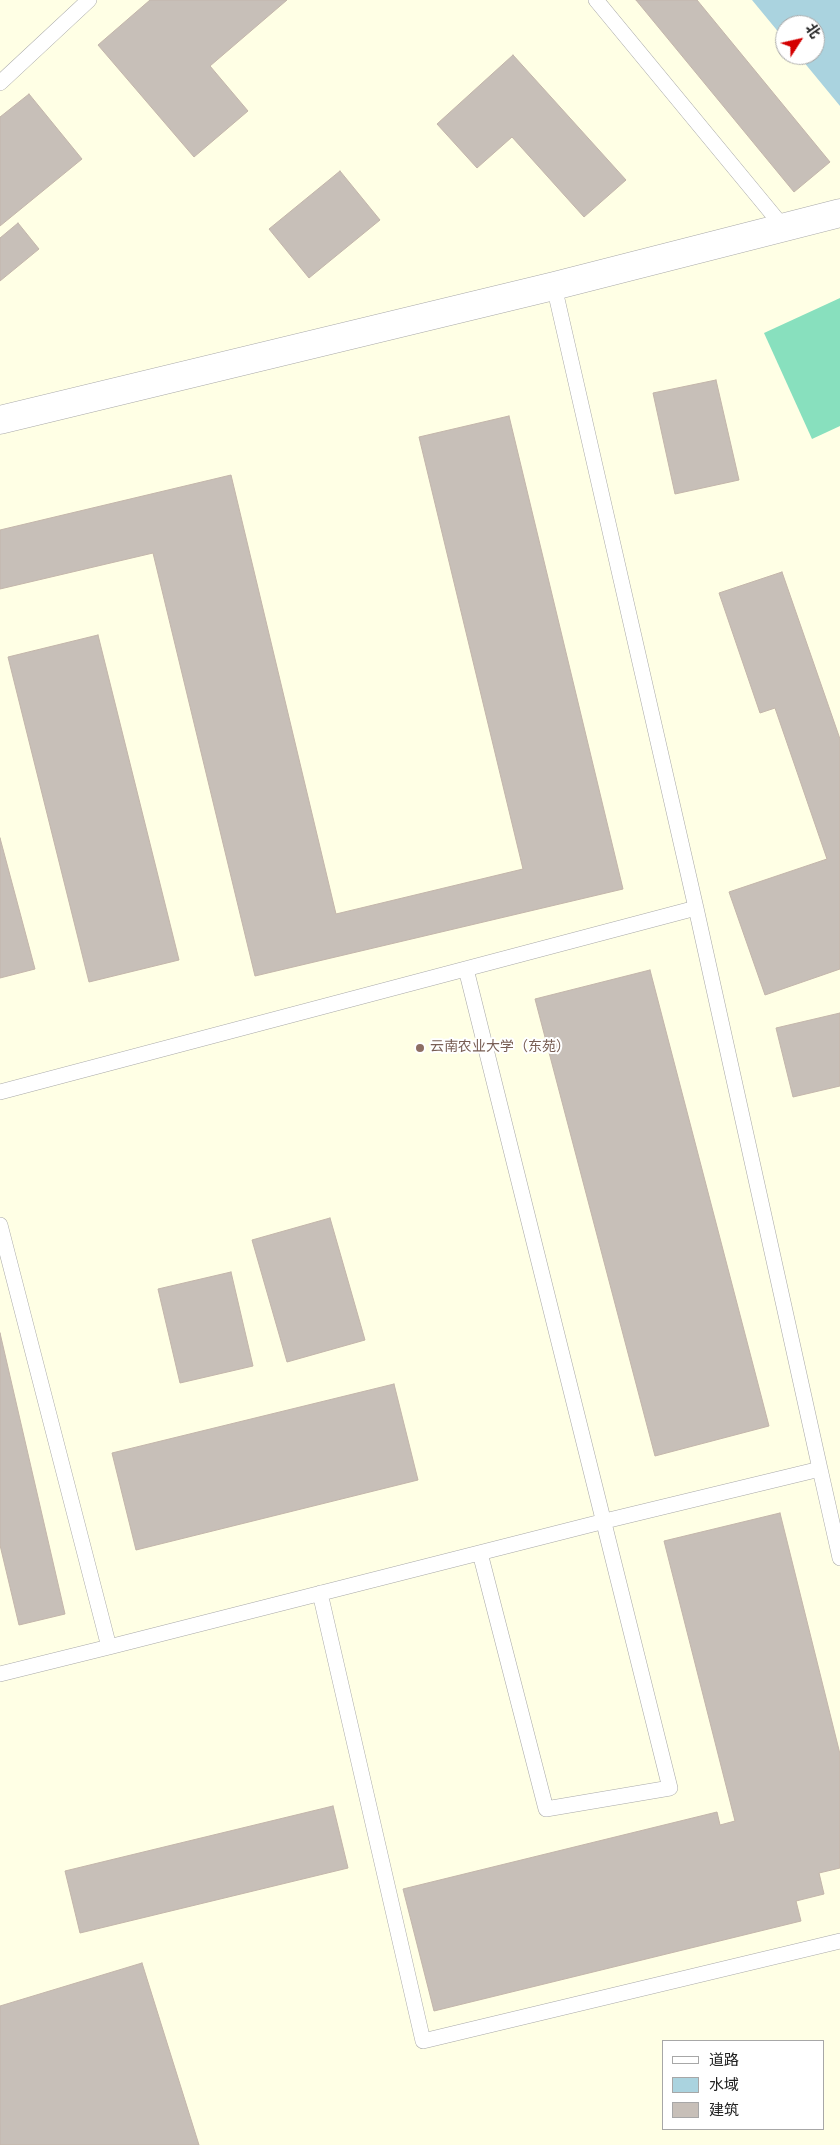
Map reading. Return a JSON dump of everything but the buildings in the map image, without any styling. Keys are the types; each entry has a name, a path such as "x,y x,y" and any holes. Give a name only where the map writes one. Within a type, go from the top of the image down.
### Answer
{"street":[{"path":"0,420 554,286 840,213"}],"lane":[{"path":"0,83 89,0"},
{"path":"596,0 784,228"},
{"path":"554,286 696,908 840,1558"},
{"path":"0,1092 696,908"},
{"path":"466,969 670,1788 546,1809 480,1553"},
{"path":"0,1225 108,1647"},
{"path":"0,1674 604,1521 820,1469"},
{"path":"320,1593 423,2041 840,1941"}],"shaded area":[{"name":"云南农业大学（东苑）","path":"0,0 840,0 840,2145 0,2145"}],"green space":[{"path":"840,298 840,426 812,439 764,333"}],"water":[{"path":"752,0 840,0 840,106 806,65 825,65 825,15 775,15 775,28"}],"place":[{"name":"云南农业大学（东苑）","path":"420,1048"}]}
